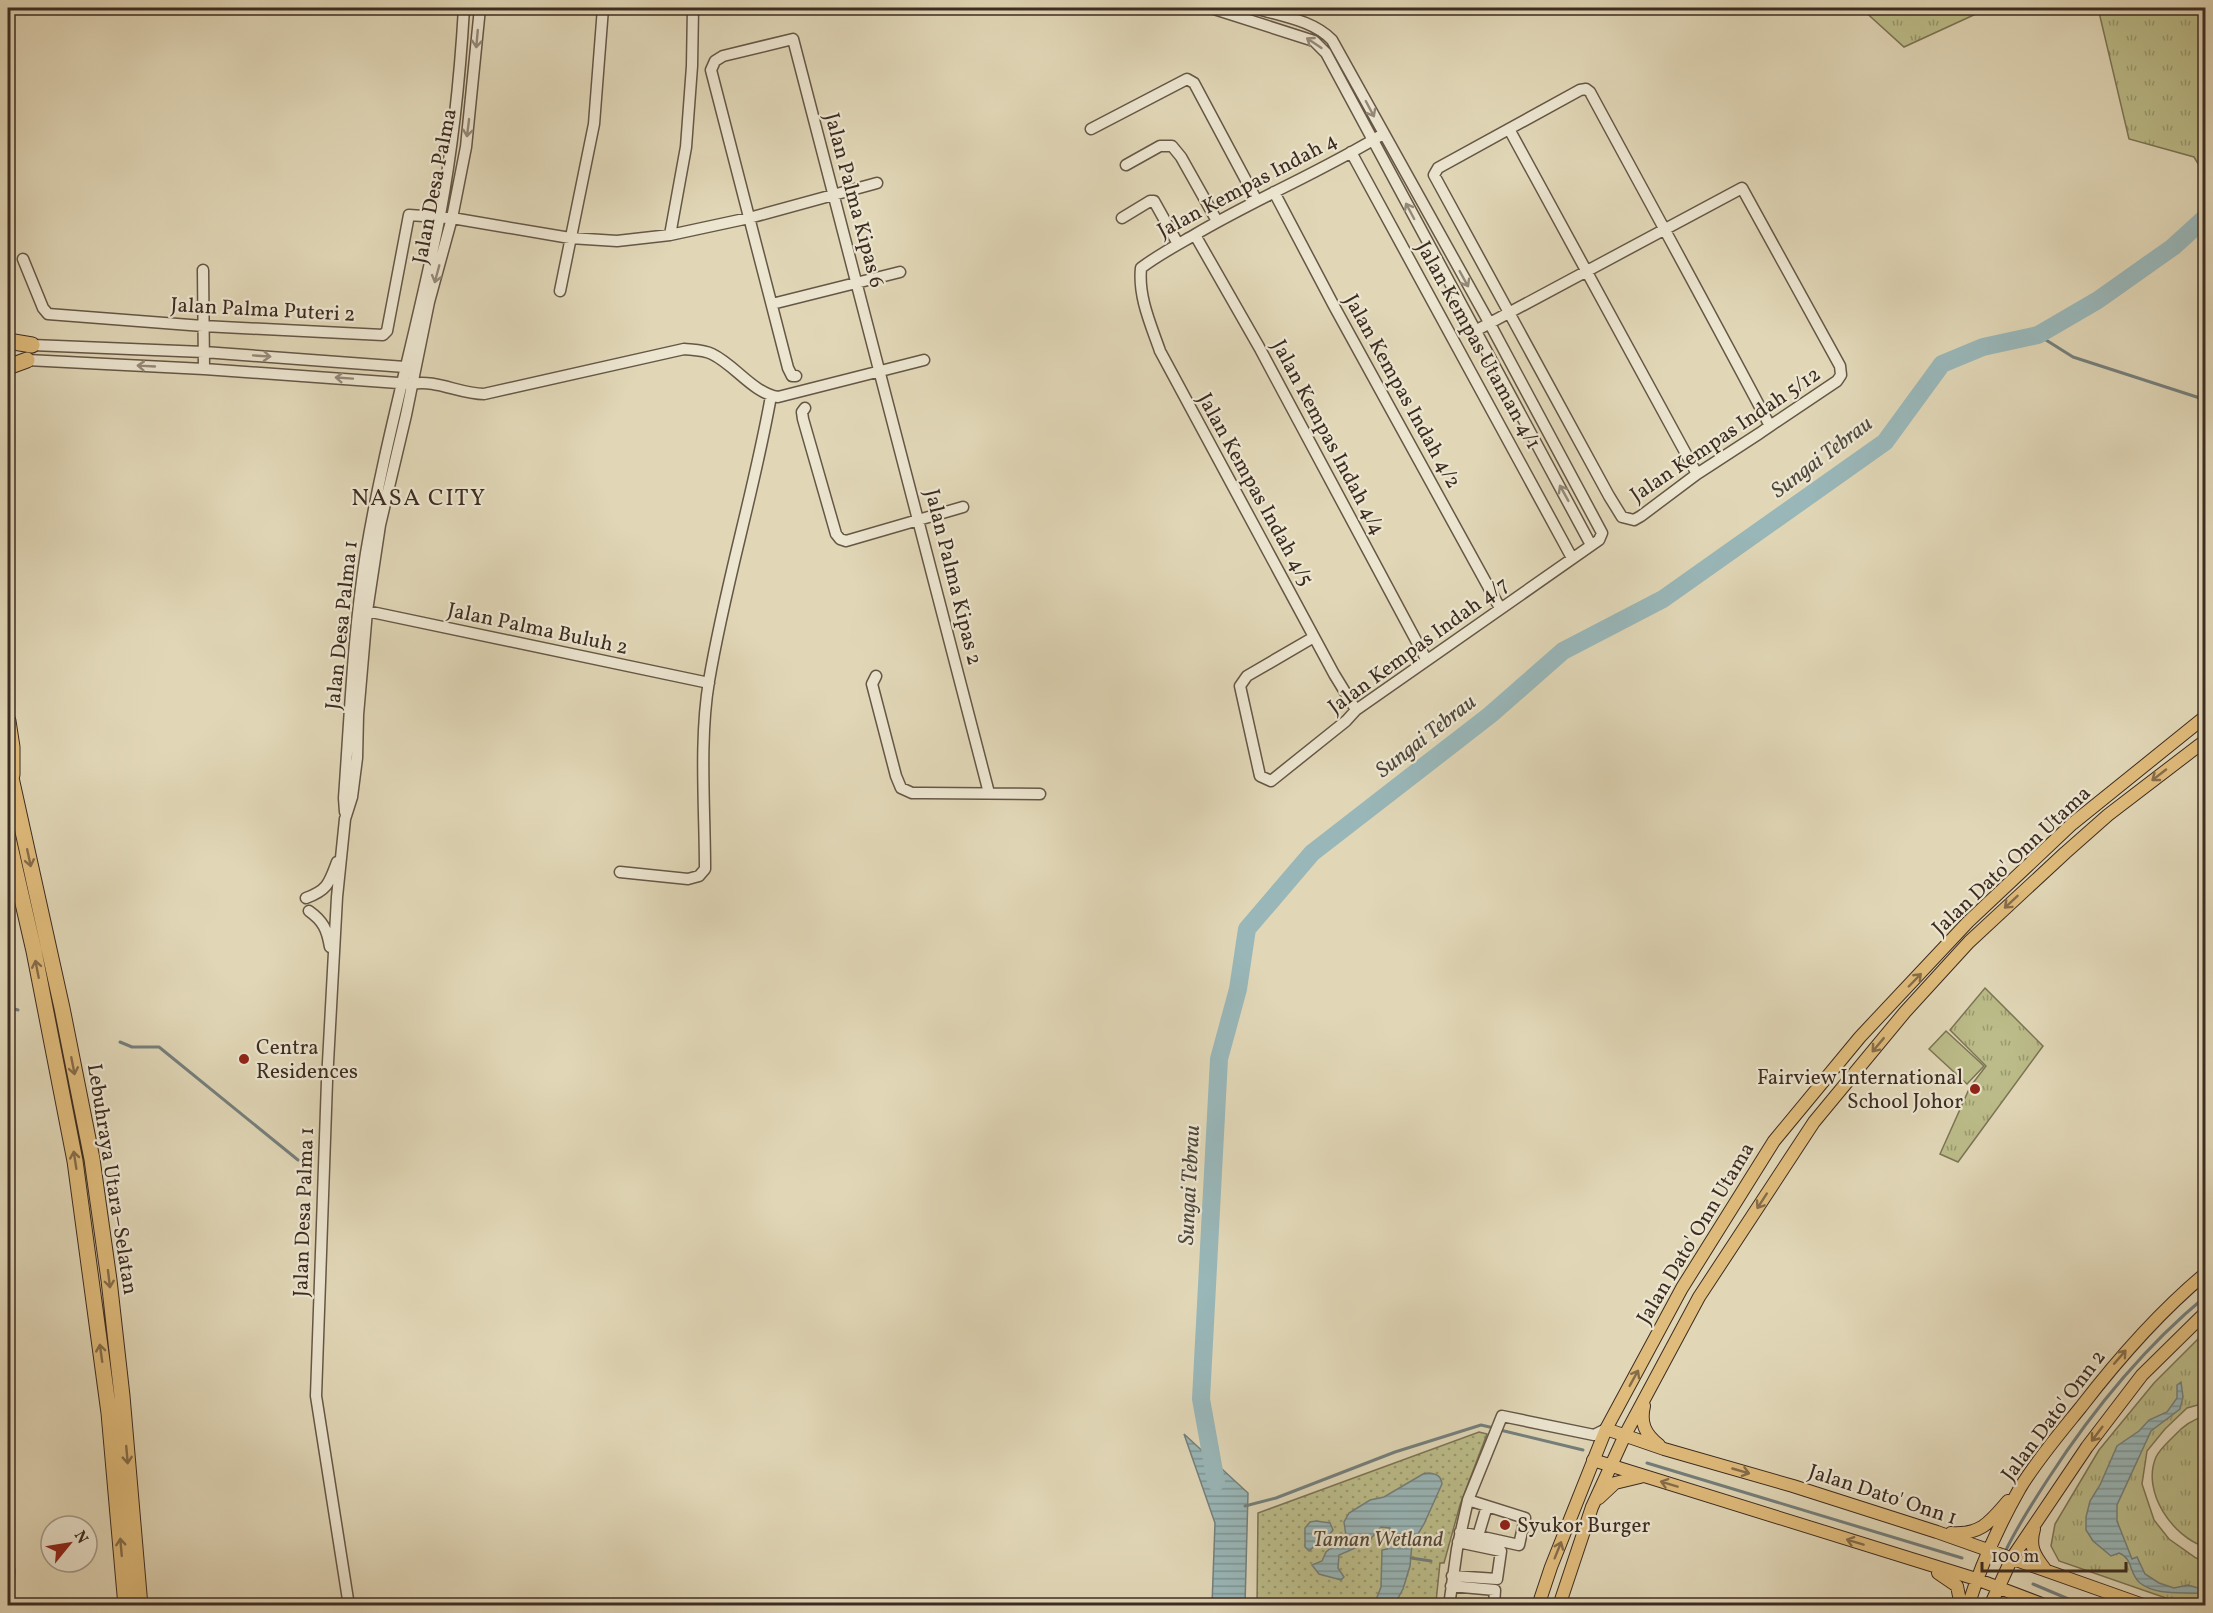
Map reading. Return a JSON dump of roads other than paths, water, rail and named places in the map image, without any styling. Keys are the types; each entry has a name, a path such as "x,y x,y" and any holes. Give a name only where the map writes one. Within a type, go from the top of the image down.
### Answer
{"highway":[{"path":"8,341 32,345"},
{"path":"8,367 27,360"},
{"path":"8,721 12,747 12,781"},
{"name":"Lebuhraya Utara–Selatan","path":"8,764 62,1008 92,1159 122,1396 140,1605"},
{"name":"Lebuhraya Utara–Selatan","path":"8,838 34,951 75,1161 109,1413 126,1605"}],"main road":[{"name":"Jalan Dato' Onn Utama","path":"1538,1605 1606,1429 1682,1288 1774,1140 1860,1037 1968,922 2072,824 2205,716"},
{"name":"Jalan Dato' Onn Utama","path":"1559,1605 1592,1507 1648,1390 1699,1297 1814,1122 1905,1012 1969,942 2108,815 2205,740"},
{"path":"1799,1110 1814,1122"},
{"name":"Jalan Dato' Onn 2","path":"1968,1605 1976,1579 2021,1487 2120,1356 2186,1289 2205,1273"},
{"path":"1990,1605 2013,1558 2087,1448 2142,1375 2205,1312"},
{"path":"1648,1390 1642,1422 1651,1438 1664,1449"},
{"name":"Jalan Dato' Onn 1","path":"1606,1429 1664,1449 1830,1497 1990,1549 2146,1605"},
{"path":"1593,1460 1976,1579 2044,1604"},
{"path":"1592,1507 1615,1483 1628,1478 1647,1477"},
{"path":"1937,1532 1963,1534 1975,1532 1989,1524 2021,1487"},
{"path":"2036,1522 2031,1538 2032,1548 2045,1569"},
{"path":"1911,1559 1958,1586 1961,1605"},
{"path":"2019,1605 2044,1604"}],"street":[{"name":"Jalan Desa Palma","path":"410,369 440,216 454,129 464,8"},
{"name":"Jalan Desa Palma","path":"410,369 452,218 466,147 480,8"},
{"path":"560,291 594,124 603,8"},
{"path":"670,235 686,147 692,66 693,8"},
{"path":"1211,8 1302,36 1318,44 1326,53 1592,545 1602,537 1602,533 1490,324 1332,40 1325,32 1310,25 1255,8"},
{"name":"Jalan Palma Kipas 6","path":"749,218 711,70 715,61 723,56 793,39 880,371"},
{"path":"1091,129 1187,79 1190,80 1194,83 1257,201"},
{"path":"1510,313 1434,175 1438,168 1586,89 1590,92 1770,426"},
{"path":"1509,129 1697,474"},
{"name":"Jalan Kempas Indah 4","path":"1140,279 1141,268 1216,221 1383,134"},
{"path":"1126,165 1160,146 1172,146 1181,157 1216,221"},
{"name":"Jalan Kempas Utaman 4/1","path":"1350,152 1572,558"},
{"path":"440,216 570,238 617,241 670,235 749,218 877,183"},
{"name":"Jalan Kempas Indah 5/12","path":"1510,313 1617,510 1622,517 1634,520 1697,474 1837,381 1841,375 1840,366 1742,188 1664,230"},
{"name":"Jalan Kempas Indah 4/2","path":"1275,192 1334,306 1500,608"},
{"path":"1122,218 1150,201 1154,201 1178,244"},
{"name":"Jalan Palma Puteri 2","path":"22,259 43,308 48,314 203,326 383,336 387,331 407,218 414,214 440,216"},
{"path":"749,218 788,368 792,376 796,376"},
{"path":"1475,331 1664,230"},
{"name":"Jalan Kempas Indah 4/4","path":"1195,235 1259,347 1426,659"},
{"path":"203,270 204,369"},
{"path":"772,304 900,272"},
{"name":"Jalan Kempas Indah 4/5","path":"1140,279 1146,310 1160,351 1314,637 1356,710"},
{"path":"32,345 204,352 410,369 412,382"},
{"path":"27,360 412,382 473,394 484,394 684,349 710,353 771,396 778,397 924,360"},
{"name":"Jalan Desa Palma 1","path":"349,1605 316,1396 327,1081 342,850 345,819 352,797 357,758 366,554 378,493 412,382 410,369"},
{"name":"Jalan Palma Kipas 2","path":"880,371 989,793"},
{"path":"620,872 688,879 699,876 705,869 704,729 709,683 734,558 763,441 771,396"},
{"path":"805,408 802,412 803,419 836,534 840,539 846,541 963,507"},
{"name":"Jalan Kempas Indah 4/7","path":"1314,637 1247,676 1240,686 1260,776 1270,781 1346,721 1356,710 1592,545"},
{"name":"Jalan Palma Buluh 2","path":"363,610 709,683"},
{"path":"876,676 873,684 875,698 901,788 912,793 924,794 1040,794"},
{"path":"306,898 320,893 326,887 342,850"},
{"path":"309,911 327,930 333,968"},
{"path":"1449,1605 1459,1537 1468,1500 1502,1416 1594,1435 1606,1429"},
{"path":"1459,1537 1478,1536 1519,1545 1525,1518 1468,1500"},
{"path":"1478,1536 1487,1506"},
{"path":"1452,1581 1497,1579 1501,1551 1459,1537"},
{"path":"1452,1581 1495,1590 1494,1605"}],"water":[{"path":"2181,1382 2183,1397 2180,1409 2151,1431 2117,1505 2117,1521 2132,1559 2137,1557 2145,1574 2159,1583 2174,1588 2188,1585 2205,1590 2205,1594 2163,1592 2147,1587 2140,1583 2134,1575 2129,1562 2123,1555 2119,1553 2111,1556 2093,1541 2086,1530 2090,1501 2100,1485 2117,1446 2139,1431 2149,1420 2167,1412 2177,1398 2177,1385"},
{"path":"1184,1434 1248,1493 1245,1605 1212,1605 1215,1523"},
{"path":"1423,1474 1438,1476 1442,1484 1412,1544 1410,1566 1398,1598 1389,1605 1374,1605 1381,1587 1382,1550 1387,1549 1390,1528 1381,1527 1367,1543 1339,1555 1338,1568 1344,1577 1341,1580 1319,1574 1312,1565 1322,1561 1326,1552 1346,1536 1344,1522 1349,1513 1370,1500 1384,1497"},
{"path":"1310,1522 1330,1523 1333,1530 1309,1551 1305,1547 1305,1528"},
{"path":"8,1543 15,1570 13,1605 8,1605"}],"waterway":[{"name":"Sungai Tebrau","path":"1216,1482 1201,1399 1219,1059 1238,989 1247,929 1312,853 1490,715 1563,651 1663,599 1885,442 1942,364 1983,347 2038,335 2098,300 2173,247 2206,217"},
{"path":"2038,335 2073,357 2206,400"},
{"path":"8,1007 18,1010"},
{"path":"120,1042 132,1047 159,1047 298,1160"},
{"path":"2006,1550 2048,1479 2082,1429 2140,1359 2206,1296"},
{"path":"1245,1506 1276,1498 1395,1452 1481,1425 1494,1428"},
{"path":"1500,1430 1583,1450"},
{"path":"1647,1463 1962,1558"},
{"path":"1411,1558 1431,1561"},
{"path":"2033,1584 2085,1606"}],"place":[{"name":"Centra Residences","path":"244,1059"},
{"name":"Fairview International School Johor","path":"1975,1089"},
{"name":"Syukor Burger","path":"1505,1525"}],"district":[{"name":"NASA CITY","path":"419,497"}],"park label":[{"name":"Taman Wetland","path":"1378,1539"}]}
